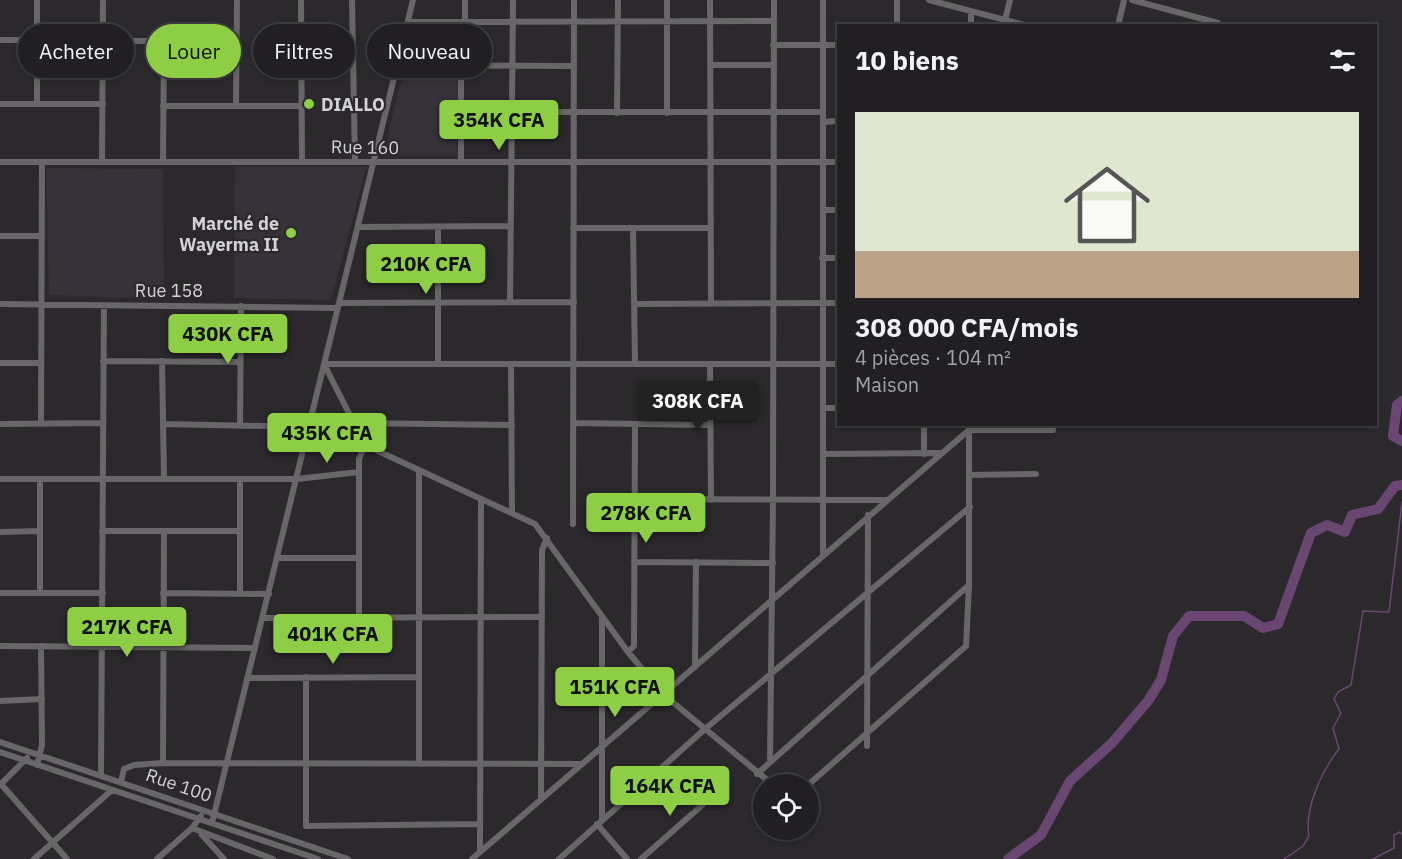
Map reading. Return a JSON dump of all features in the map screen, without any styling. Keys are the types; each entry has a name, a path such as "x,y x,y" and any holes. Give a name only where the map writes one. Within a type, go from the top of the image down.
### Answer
{"street":[{"path":"37,0 37,24"},
{"path":"102,0 103,24"},
{"path":"237,0 237,24"},
{"path":"302,0 302,161"},
{"path":"352,0 355,162"},
{"path":"413,0 408,22 774,21"},
{"path":"465,0 465,21"},
{"path":"510,302 513,0"},
{"path":"573,524 574,0"},
{"path":"617,112 618,0"},
{"path":"667,0 667,113"},
{"path":"710,0 711,303"},
{"path":"770,762 773,599 774,0"},
{"path":"823,0 823,555"},
{"path":"897,0 897,24"},
{"path":"929,0 1009,22 1010,0"},
{"path":"966,0 971,24"},
{"path":"1118,24 1124,0"},
{"path":"1132,0 1218,23"},
{"path":"0,40 18,40"},
{"path":"773,45 837,45"},
{"path":"492,65 574,66"},
{"path":"711,65 773,65"},
{"path":"37,78 37,104"},
{"path":"102,162 103,78"},
{"path":"163,162 164,78"},
{"path":"236,78 236,105"},
{"path":"212,823 394,78"},
{"path":"461,78 461,162"},
{"path":"0,104 103,104"},
{"path":"164,106 301,106"},
{"path":"460,112 823,112"},
{"path":"823,122 837,121"},
{"name":"Rue 160","path":"0,162 837,162"},
{"path":"41,424 42,162"},
{"path":"823,210 837,210"},
{"path":"358,227 511,226"},
{"path":"438,227 438,363"},
{"path":"573,228 710,228"},
{"path":"633,228 634,363"},
{"path":"0,236 42,236"},
{"path":"822,258 837,258"},
{"name":"Rue 158","path":"0,304 241,306 574,302"},
{"path":"634,304 837,303"},
{"path":"101,775 104,305"},
{"path":"240,425 241,306"},
{"path":"103,361 240,362"},
{"path":"162,361 164,478"},
{"path":"0,363 41,363"},
{"path":"324,364 837,364"},
{"path":"324,364 365,445 535,524 628,652 664,695 757,774 969,585"},
{"path":"511,364 512,513"},
{"path":"710,364 711,500"},
{"path":"823,408 837,408"},
{"path":"0,424 102,423"},
{"path":"352,423 512,424"},
{"path":"574,423 710,425"},
{"path":"163,424 309,427"},
{"path":"628,652 634,646 634,424"},
{"path":"924,426 924,454"},
{"path":"819,775 966,646 969,585 969,427"},
{"path":"472,859 664,695 969,427 1053,430"},
{"path":"359,615 359,459 365,445"},
{"path":"823,454 939,453"},
{"path":"419,470 419,763"},
{"path":"0,479 297,479 359,472"},
{"path":"969,475 1036,474"},
{"path":"240,479 240,593"},
{"path":"40,480 40,594"},
{"path":"480,852 481,499"},
{"path":"634,499 887,501"},
{"path":"559,859 705,729 869,589 970,507"},
{"path":"867,746 868,515"},
{"path":"0,532 40,531"},
{"path":"102,531 240,531"},
{"path":"163,763 164,531"},
{"path":"542,798 542,550 547,538"},
{"path":"278,558 359,558"},
{"path":"634,562 773,563"},
{"path":"696,562 696,667"},
{"path":"0,593 103,593"},
{"path":"164,593 269,594"},
{"path":"263,618 359,615 542,617"},
{"path":"602,617 603,747 599,822 627,859"},
{"path":"0,646 255,648"},
{"path":"37,765 42,699 41,646"},
{"path":"306,677 306,826 480,824"},
{"path":"247,678 419,677"},
{"path":"0,701 42,699"},
{"name":"Rue 100","path":"0,742 348,859"},
{"path":"0,752 318,859"},
{"path":"29,752 26,761 1,784 67,859"},
{"path":"121,782 124,769 134,765 163,763 583,764"},
{"path":"34,859 112,790"},
{"path":"641,859 716,793"},
{"path":"157,859 201,819 204,809"},
{"path":"192,828 201,834 224,859"},
{"path":"201,834 273,859"}],"shaded area":[{"path":"402,78 458,78 457,155 383,155"},
{"name":"Marché de Wayerma II","path":"235,167 366,167 331,300 234,298"},
{"path":"46,168 163,169 164,299 49,295"}],"waterway":[{"path":"1402,401 1397,405 1393,436 1402,441"},
{"path":"1008,859 1041,835 1070,781 1112,743 1148,701 1161,680 1173,636 1189,616 1244,616 1263,628 1278,624 1311,533 1327,525 1345,532 1352,515 1378,509 1395,486 1402,485"},
{"path":"1284,859 1303,846 1309,836 1309,814 1316,790 1326,768 1339,749 1333,728 1341,713 1334,699 1338,692 1351,685 1363,611 1389,612 1402,502"},
{"path":"1373,859 1394,848 1394,835 1400,832 1402,834"}],"place":[{"name":"DIALLO","path":"309,104"},
{"name":"Marché de Wayerma II","path":"291,233"}]}
